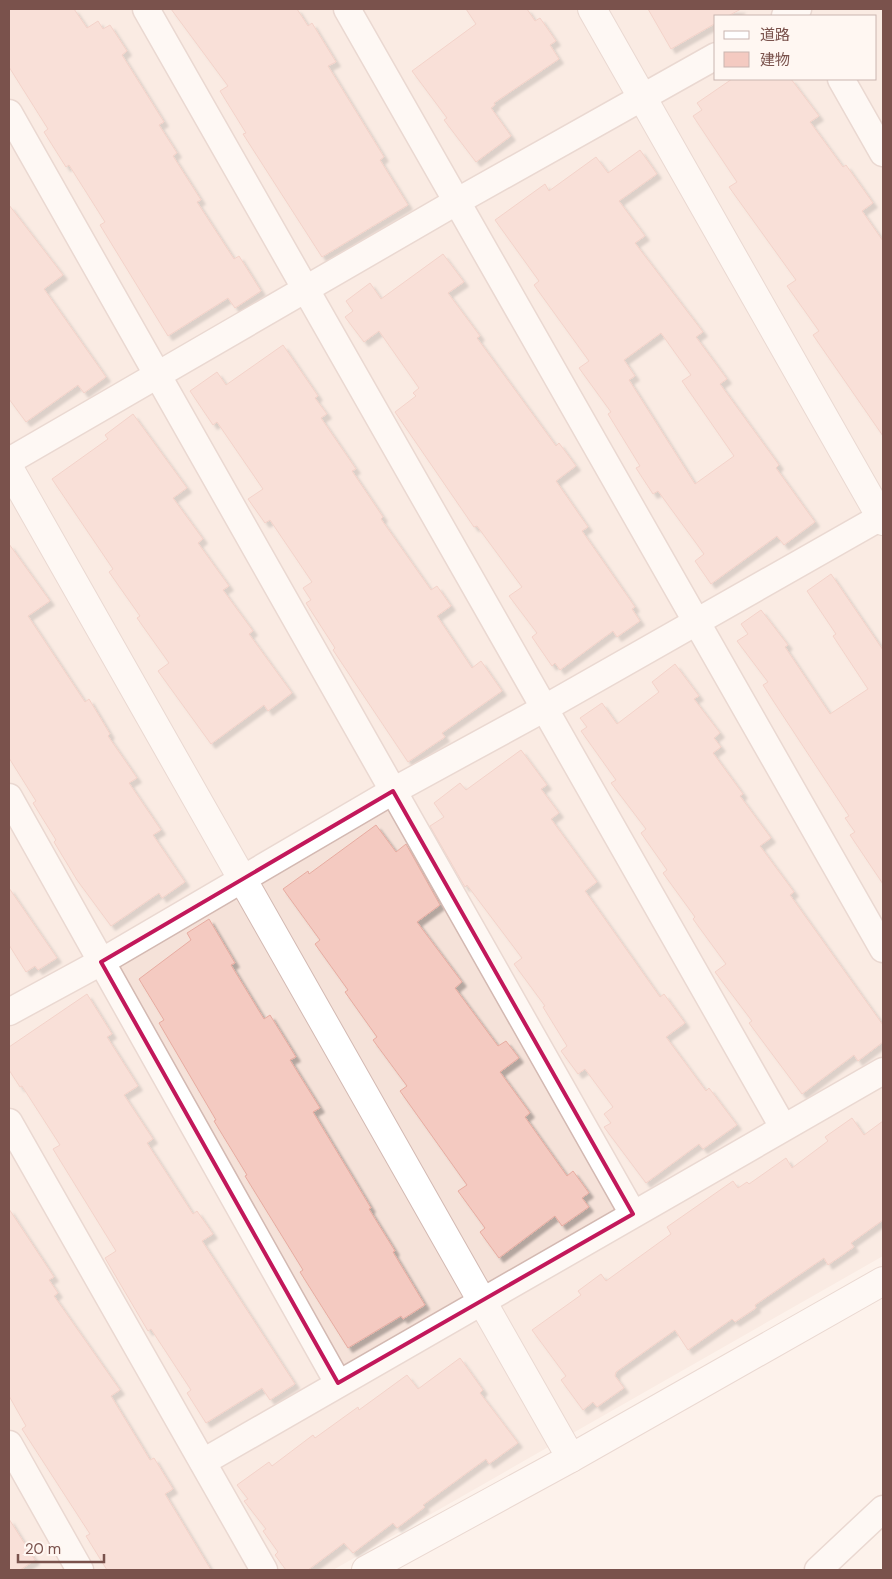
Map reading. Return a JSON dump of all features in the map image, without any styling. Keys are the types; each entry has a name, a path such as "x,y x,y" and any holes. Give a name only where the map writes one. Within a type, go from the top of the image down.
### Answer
{"street":[{"path":"146,9 783,1127"},
{"path":"347,9 883,949"},
{"path":"9,1012 101,962 240,878 393,791 545,708 882,518 644,96 592,9"},
{"path":"787,15 800,9"},
{"path":"9,461 456,202 714,57"},
{"path":"842,80 883,153"},
{"path":"9,113 633,1214"},
{"path":"9,468 240,878 571,1458"},
{"path":"9,797 338,1383"},
{"path":"203,1462 883,1071"},
{"path":"9,1122 264,1570"},
{"path":"366,1570 571,1458 883,1281"},
{"path":"9,1444 80,1570"},
{"path":"818,1570 883,1509"}],"highlighted area":[{"path":"393,791 633,1214 338,1383 101,962"}],"shaded area":[{"path":"9,9 883,9 883,1256 333,1570 9,1570"}],"building":[{"path":"9,9 74,9 87,28 98,21 103,29 110,25 127,51 122,55 164,122 159,125 177,153 173,156 201,200 197,202 234,259 239,256 261,291 235,308 228,298 168,336 100,225 105,222 69,165 66,167 44,132 48,129 9,67"},
{"path":"171,9 297,9 308,26 312,23 336,62 328,66 384,157 380,160 408,205 322,257 243,134 246,133 220,91 228,86"},
{"path":"466,9 527,9 535,21 540,18 556,41 550,45 559,59 494,103 495,105 491,108 511,136 476,162 444,120 447,118 412,71 476,24"},
{"path":"648,9 741,9 730,15 714,15 714,24 671,49"},
{"path":"731,80 792,80 819,116 810,122 843,167 846,165 873,203 862,211 883,241 883,436 813,335 819,331 787,286 796,280 729,187 737,182 693,116 702,110 697,103"},
{"path":"640,150 657,174 619,201 645,236 635,243 703,332 696,337 727,379 720,384 779,465 776,468 815,522 784,545 777,536 711,584 695,561 704,554 658,491 653,494 636,468 640,466 608,414 611,412 579,368 589,361 534,285 539,281 495,220 545,184 549,191 596,157 608,173","holes":["661,333 691,375 682,381 734,456 695,484 629,380 635,376 624,360"]},
{"path":"9,205 63,275 44,289 106,377 84,393 78,385 26,422 9,399"},
{"path":"443,254 464,282 448,293 480,336 477,338 556,446 559,443 576,466 556,481 588,527 582,531 635,607 632,609 640,621 617,637 613,631 560,670 555,663 552,666 532,637 537,633 509,596 522,587 477,526 474,527 395,412 416,396 413,393 419,388 379,331 364,342 345,317 353,311 346,301 370,283 381,299"},
{"path":"283,345 318,396 315,398 327,414 321,418 356,469 352,471 383,517 381,519 431,590 437,586 451,606 437,616 472,668 481,661 502,691 442,733 445,737 408,762 333,650 335,648 306,603 311,600 303,588 312,582 270,520 265,523 248,499 263,489 217,422 213,425 190,391 217,372 226,385"},
{"path":"133,414 187,488 173,498 203,539 198,543 229,586 223,590 253,631 249,634 292,693 268,711 264,705 211,744 158,671 169,663 137,618 140,616 109,572 113,569 52,479 108,439 105,435"},
{"path":"9,544 50,601 28,616 85,702 89,699 110,734 108,736 137,778 129,783 161,830 153,835 185,882 162,898 159,893 111,926 77,880 54,842 56,840 33,803 36,801 9,758"},
{"path":"831,574 883,650 883,884 850,835 855,832 845,818 849,816 763,685 768,682 737,641 748,634 741,624 761,610 788,645 785,647 830,714 868,689 833,636 836,634 807,591"},
{"path":"675,664 699,696 694,699 720,733 714,738 721,747 713,753 743,794 740,796 771,838 760,846 794,892 790,895 883,1025 883,1042 858,1061 854,1055 802,1094 749,1023 752,1021 715,972 726,964 693,919 695,917 663,873 667,870 641,833 646,829 611,783 616,780 581,731 587,727 580,718 602,703 617,724 659,692 652,682"},
{"path":"521,750 547,785 541,789 559,813 551,819 597,882 585,891 660,997 664,994 685,1023 666,1037 706,1091 709,1088 737,1125 703,1149 699,1144 646,1183 604,1127 611,1123 604,1114 613,1107 585,1069 578,1074 561,1051 567,1046 543,1007 545,1006 514,964 522,958 467,885 465,887 430,826 444,817 434,803 460,783 466,790"},
{"path":"376,825 396,852 406,844 440,905 417,922 462,982 455,988 498,1046 506,1041 519,1058 500,1072 530,1113 525,1117 567,1176 573,1171 589,1193 582,1198 589,1207 562,1226 555,1216 499,1258 480,1232 485,1228 458,1191 467,1185 400,1091 407,1086 373,1040 377,1037 345,992 348,990 315,944 320,940 283,889 308,871 309,874"},
{"path":"9,888 57,958 38,970 35,966 26,972 9,945"},
{"path":"209,919 235,963 231,965 264,1019 270,1015 296,1057 290,1060 320,1108 313,1112 371,1208 369,1209 425,1305 403,1319 401,1316 348,1348 300,1272 303,1270 245,1176 247,1175 214,1121 216,1120 159,1023 164,1020 139,979 191,940 187,933"},
{"path":"87,994 112,1034 107,1037 138,1086 124,1095 153,1139 147,1143 193,1214 197,1211 213,1234 202,1241 295,1384 270,1400 262,1388 206,1423 187,1393 191,1390 151,1329 148,1331 105,1258 116,1251 53,1149 60,1145 22,1086 20,1087 9,1070 9,1047"},
{"path":"852,1118 864,1135 883,1121 883,1220 851,1243 854,1247 828,1265 824,1258 755,1305 756,1308 735,1322 732,1319 688,1350 675,1330 616,1372 615,1376 624,1388 597,1407 593,1402 583,1410 561,1380 566,1376 532,1330 581,1295 578,1291 601,1274 606,1281 671,1234 667,1227 733,1181 738,1188 747,1182 749,1184 786,1158 792,1168 828,1141 825,1137"},
{"path":"9,1209 54,1277 49,1280 58,1293 54,1296 120,1390 111,1396 150,1460 154,1458 173,1489 165,1494 211,1570 107,1570 86,1536 90,1534 22,1429 26,1426 9,1396"},
{"path":"460,1358 483,1390 480,1393 518,1443 489,1464 486,1459 423,1505 425,1507 397,1528 393,1523 353,1553 344,1543 308,1570 286,1570 275,1555 278,1552 263,1531 266,1529 244,1501 248,1499 237,1485 269,1462 272,1466 313,1435 315,1438 358,1407 359,1410 407,1375 418,1389"},
{"path":"9,1519 35,1560 20,1570 9,1570"}]}
